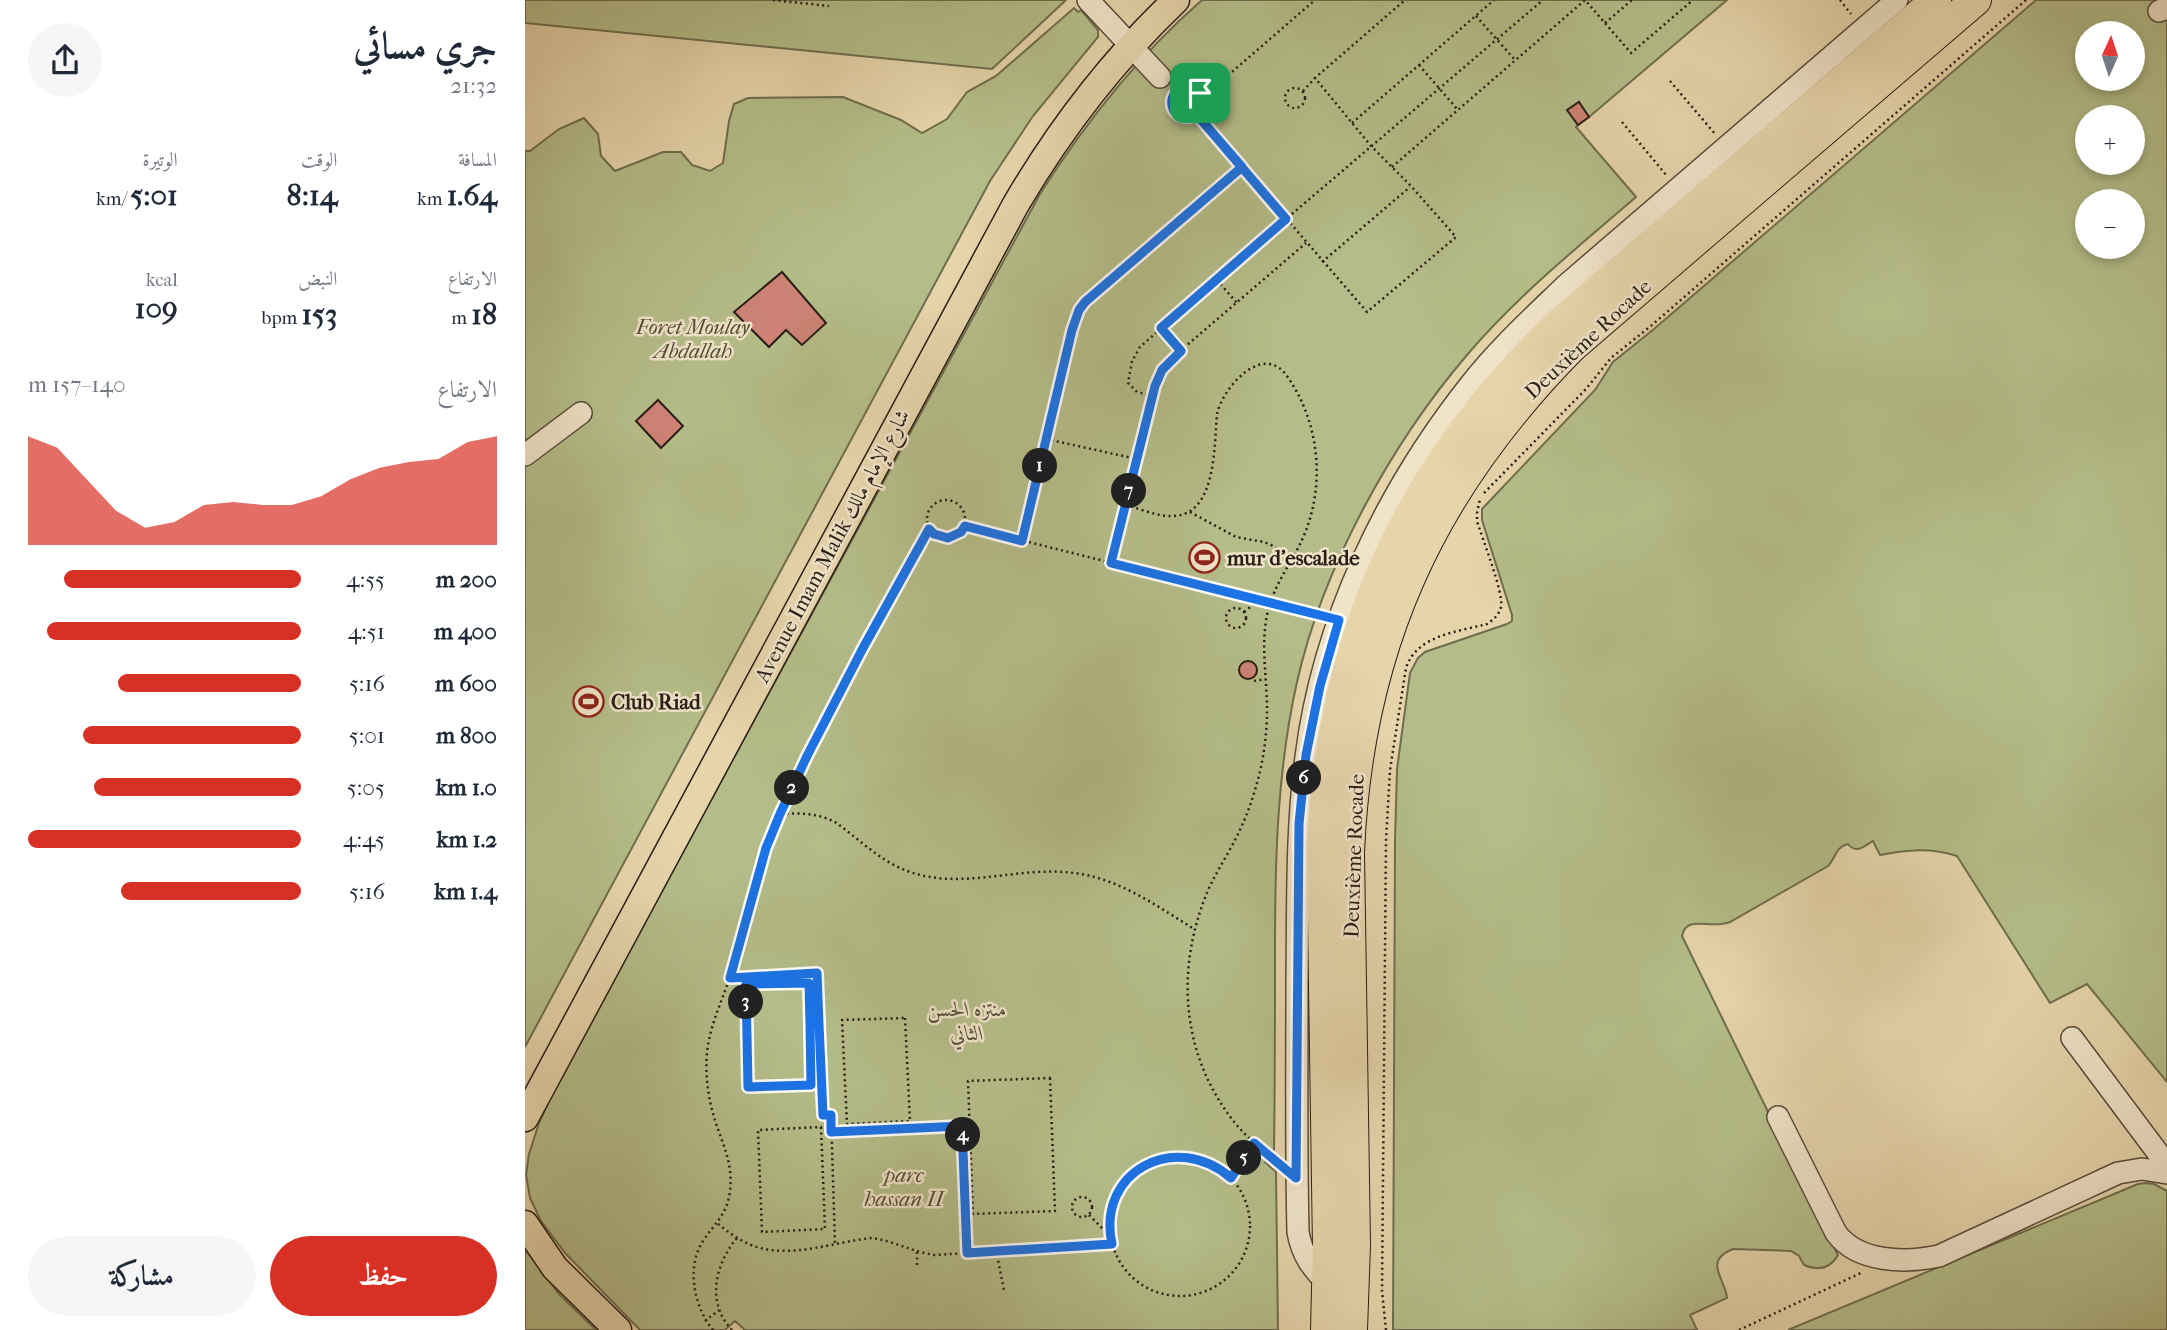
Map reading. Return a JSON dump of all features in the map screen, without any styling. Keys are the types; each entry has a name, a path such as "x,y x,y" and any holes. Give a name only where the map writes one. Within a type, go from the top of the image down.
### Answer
{"highway":[{"name":"Deuxième Rocade","path":"1338,1327 1328,1284 1322,852 1333,735 1350,659 1376,584 1392,549 1451,447 1526,356 1554,328 1936,0"},
{"name":"Deuxième Rocade","path":"1338,1327 1355,1245 1349,852 1351,815 1368,702 1389,630 1418,560 1474,461 1504,421 1546,373 1573,346 1976,0"}],"main road":[{"name":"Avenue Imam Malik شارع الإمام مالك","path":"525,1118 1016,204 1153,0"},
{"name":"Avenue Imam Malik شارع الإمام مالك","path":"525,1080 1003,193 1056,111 1126,40 1177,0"},
{"path":"525,1224 555,1268 618,1330"}],"street":[{"path":"1089,0 1160,77"},
{"path":"1328,1284 1310,1266 1300,1244 1298,1232 1296,1178 1299,824 1309,741 1320,686 1339,620 1365,556 1395,496 1430,438 1471,383 1516,333 1565,286 1726,147 1873,7 1897,0"},
{"path":"525,455 581,412"},
{"path":"2072,1038 2158,1153 2167,1173"},
{"path":"1778,1117 1842,1241 1859,1252 1891,1259 1917,1260 1939,1256 2118,1173 2142,1169 2167,1173"}],"path":[{"path":"773,0 829,6"},
{"path":"1203,97 1315,0"},
{"path":"1303,91 1405,0"},
{"path":"1352,123 1494,0"},
{"path":"1153,396 1133,390 1128,383 1136,353 1286,219 1543,0"},
{"path":"1392,167 1585,0 1631,53 1693,0"},
{"path":"1605,23 1632,0"},
{"path":"1386,1330 1383,1309 1386,840 1390,770 1406,668 1412,654 1431,640 1487,624 1500,609 1500,596 1477,521 1480,499 1592,382 1617,352 2026,0"},
{"path":"1476,16 1515,60"},
{"path":"1419,65 1458,110"},
{"path":"1197,115 1367,312 1456,237 1371,146 1315,78"},
{"path":"1670,81 1726,147"},
{"path":"1295,88 1303,91 1305,98 1302,106 1294,108 1286,103 1287,91 1295,88"},
{"path":"1179,89 1196,89 1203,97 1203,107 1197,115 1188,118 1178,115 1173,107 1173,97 1179,89"},
{"path":"1622,122 1678,188"},
{"path":"1022,541 1079,310 1242,167"},
{"path":"1322,262 1411,186"},
{"path":"1111,563 1162,370 1307,243"},
{"path":"1217,279 1237,303"},
{"path":"1161,328 1181,351"},
{"path":"1126,505 1166,516 1190,512 1204,496 1210,474 1217,414 1223,396 1234,381 1253,368 1265,364 1276,366 1285,372 1303,402 1314,444 1317,475 1314,501 1308,525 1269,604 1265,625 1266,733 1258,781 1247,815 1210,887 1194,929 1186,985 1188,1009 1200,1057 1222,1105 1254,1143 1296,1178"},
{"path":"1046,439 1137,460"},
{"path":"944,499 957,502 966,519 965,526 961,532 948,538 934,534 929,529 929,510 933,504 944,499"},
{"path":"1190,512 1236,537 1276,547"},
{"path":"965,526 1339,620"},
{"path":"713,1330 705,1321 695,1290 695,1264 700,1246 717,1224 728,1200 731,1172 727,1149 711,1105 707,1080 707,1053 713,1020 730,978 766,848 780,814 863,648 929,529"},
{"path":"1244,612 1258,601"},
{"path":"1240,609 1244,612 1245,622 1242,626 1232,628 1228,625 1227,615 1230,611 1240,609"},
{"path":"1254,681 1265,679"},
{"path":"780,814 801,813 825,817 894,865 923,876 968,879 1048,871 1095,877 1134,893 1194,929"},
{"path":"730,978 817,973 823,1115 831,1115 835,1244"},
{"path":"809,983 810,1025 811,1085 748,1087 746,984 809,983"},
{"path":"907,1121 847,1124 842,1020 905,1018 910,1121 907,1121 907,1129"},
{"path":"810,1025 819,1024"},
{"path":"1050,1078 1055,1211 973,1214 970,1133 968,1080 1050,1078"},
{"path":"831,1132 962,1126 967,1253"},
{"path":"821,1127 824,1207 825,1229 762,1232 758,1130 821,1127"},
{"path":"963,1133 970,1133"},
{"path":"1231,1178 1254,1143"},
{"path":"1189,1157 1212,1164 1231,1178 1248,1209 1250,1234 1248,1245 1237,1267 1229,1276 1209,1290 1174,1296 1150,1289 1131,1276 1123,1266 1111,1237 1111,1213 1126,1181 1144,1166 1166,1158 1189,1157"},
{"path":"1077,1198 1086,1198 1092,1203 1089,1215 1081,1217 1074,1213 1072,1205 1077,1198"},
{"path":"824,1207 834,1207"},
{"path":"1089,1215 1111,1237"},
{"path":"717,1224 737,1238 764,1249 778,1251 861,1239 883,1240 917,1252 936,1255 1112,1244"},
{"path":"732,1330 719,1310 716,1292 718,1272 725,1254 737,1238"},
{"path":"996,1250 1004,1290"},
{"path":"917,1252 917,1268"},
{"path":"1739,1330 1891,1259"},
{"path":"705,1321 719,1310"}],"green space":[{"path":"525,0 1066,0 992,69 525,23"},
{"name":"منتزه الحسن الثاني","path":"1202,0 1727,0 1589,117 1579,102 1568,110 1578,125 1576,127 1636,197 1506,312 1439,390 1412,427 1363,509 1342,551 1309,639 1290,715 1281,782 1277,849 1274,1150 1265,1162 1276,1172 1278,1330 745,1330 735,1321 725,1330 640,1330 566,1254 541,1221 530,1198 526,1175 529,1154 539,1123 558,1081 1040,194 1094,116 1134,67"},
{"path":"2036,0 2167,0 2167,1082 2087,984 2050,1003 1957,856 1919,850 1880,855 1873,841 1857,849 1848,844 1844,845 1828,866 1730,922 1694,924 1684,929 1682,936 1838,1255 1835,1260 1823,1268 1814,1268 1804,1265 1799,1256 1791,1251 1733,1249 1719,1259 1717,1265 1727,1298 1690,1315 1697,1330 1393,1330 1395,840 1397,769 1410,673 1418,658 1425,652 1512,621 1482,520 1482,509 1595,390 1613,362"},
{"name":"Foret Moulay Abdallah","path":"1074,8 1078,12 1081,10 1098,30 1098,37 1033,116 990,181 525,1047 525,151 530,151 559,129 584,118 598,134 601,156 615,171 663,152 681,152 692,165 710,171 723,163 734,104 748,98 843,97 901,120 922,133 947,119 967,92 996,76"},
{"path":"2146,1183 2167,1191 2167,1330 1788,1330 2138,1184"},
{"path":"525,1249 559,1294 596,1330 525,1330"}],"building":[{"path":"1579,102 1589,117 1578,125 1567,110"},
{"path":"782,272 826,323 802,345 786,330 769,347 734,312"},
{"path":"658,400 683,426 661,448 636,421"},
{"path":"1248,661 1256,666 1257,670 1252,678 1248,679 1240,674 1239,670 1244,662"}],"place":[{"name":"mur d'escalade","path":"1204,558"},
{"name":"Club Riad","path":"588,702"}],"route":[{"path":"1200,93 1190,87 1179,89 1172,102 1175,112 1183,118 1197,115 1242,167 1286,219 1161,328 1181,351 1167,363 1155,386 1111,563 1339,620 1320,686 1306,755 1299,824 1296,1178 1254,1143 1231,1178 1201,1159 1178,1156 1166,1158 1134,1173 1119,1191 1111,1213 1112,1244 967,1253 962,1126 831,1132 831,1115 823,1115 819,1024 816,1025 810,1025 811,1085 748,1087 746,984 809,983 810,1025 819,1024 817,973 730,978 766,848 780,814 863,648 929,529 941,538 948,538 961,532 965,526 1022,541 1079,310 1242,167 1197,115 1204,103 1200,93"}],"park label":[{"name":"parc hassan II","path":"904,1187"}]}
